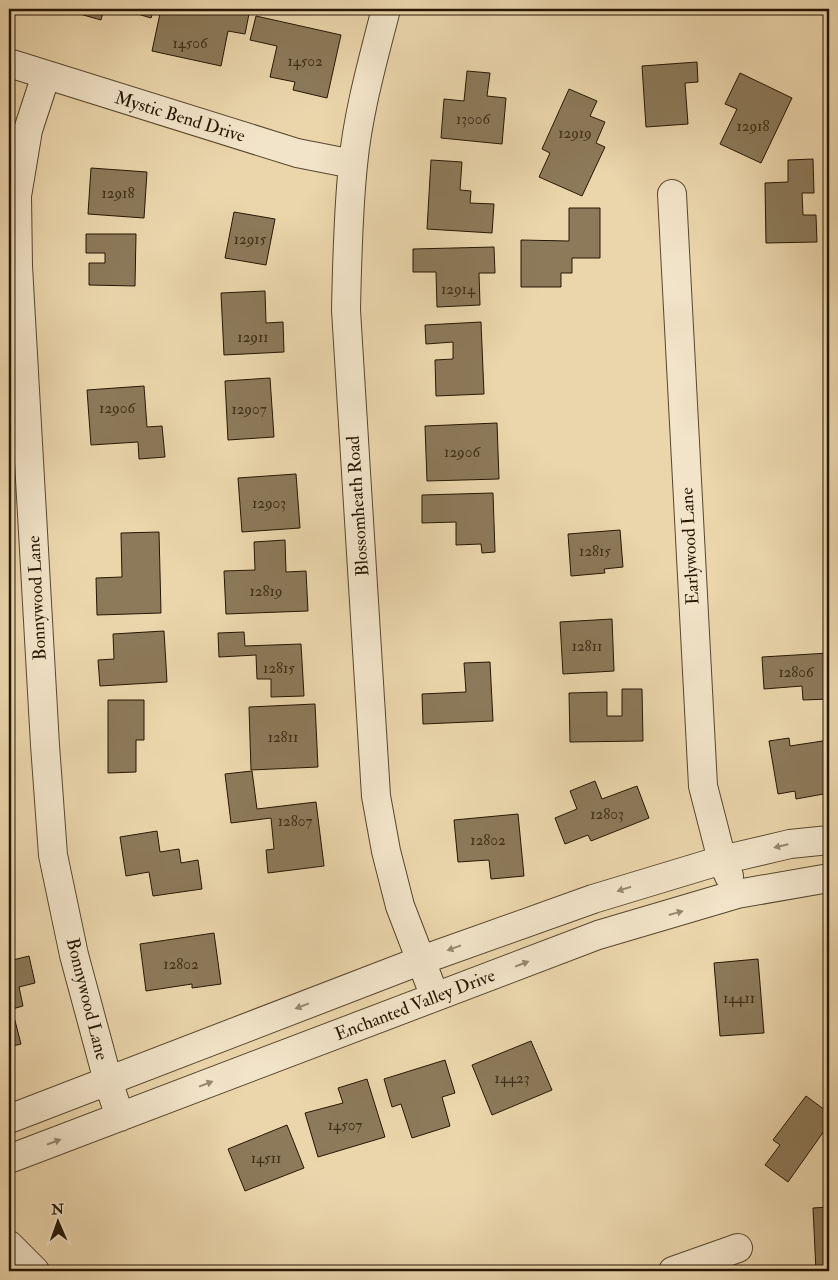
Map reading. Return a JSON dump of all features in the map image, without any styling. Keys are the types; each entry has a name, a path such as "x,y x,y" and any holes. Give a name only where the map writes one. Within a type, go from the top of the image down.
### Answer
{"street":[{"name":"Blossomheath Road","path":"386,9 364,94 353,164 347,256 346,310 376,796 386,851 400,906 435,997"},
{"name":"Mystic Bend Drive","path":"9,63 297,153 353,164"},
{"name":"Bonnywood Lane","path":"46,75 28,130 17,196 18,266 45,745 53,855 74,955 108,1081 120,1117"},
{"name":"Earlywood Lane","path":"672,194 702,786 722,860 737,894"},
{"path":"9,1119 422,960 593,899 722,860 790,844 829,840"},
{"name":"Enchanted Valley Drive","path":"9,1159 598,935 737,894 829,878"},
{"path":"9,1244 35,1271"},
{"path":"673,1271 738,1248"}],"building":[{"path":"70,9 104,9 101,20 69,11"},
{"path":"121,9 154,9 151,18"},
{"path":"161,9 202,9 217,12 218,9 250,9 245,34 228,31 221,66 152,51"},
{"path":"256,16 341,35 327,98 293,90 295,82 270,77 277,46 250,40"},
{"path":"697,62 698,82 685,83 688,124 646,127 642,66"},
{"path":"467,71 490,73 487,96 506,98 502,144 441,138 444,99 464,101"},
{"path":"740,73 792,98 761,163 720,144 737,109 725,104"},
{"path":"569,89 597,101 590,116 605,122 596,143 605,147 582,196 539,177 550,153 542,149"},
{"path":"813,159 814,193 802,193 803,215 816,215 817,242 766,243 765,183 788,182 788,160"},
{"path":"431,160 462,162 460,190 471,191 470,203 494,204 492,233 427,229"},
{"path":"91,168 147,172 144,218 88,214"},
{"path":"569,208 600,208 600,258 572,258 572,273 561,273 561,287 521,287 521,240 569,241"},
{"path":"234,212 275,219 266,265 225,258"},
{"path":"86,234 136,234 135,286 89,285 89,263 105,263 105,253 86,253"},
{"path":"494,247 495,273 479,273 480,305 437,307 436,272 413,272 413,249"},
{"path":"265,291 266,323 283,322 284,352 224,355 221,293"},
{"path":"481,322 484,394 436,396 435,360 453,359 453,342 426,344 425,325"},
{"path":"270,378 274,437 228,440 225,381"},
{"path":"144,386 147,427 162,426 165,457 139,459 138,442 91,445 87,390"},
{"path":"497,423 499,479 427,481 425,426"},
{"path":"296,474 300,528 242,532 238,478"},
{"path":"493,493 495,552 482,553 481,544 456,545 456,522 422,523 422,495"},
{"path":"620,530 623,567 604,569 605,573 571,576 568,534"},
{"path":"159,532 161,613 97,615 96,578 122,577 121,533"},
{"path":"285,540 286,572 306,571 308,611 226,614 224,571 255,570 254,542"},
{"path":"612,619 614,671 563,674 560,622"},
{"path":"164,631 167,682 100,686 98,660 114,659 113,634"},
{"path":"244,632 245,646 301,644 304,696 271,697 271,679 257,679 256,655 219,657 218,633"},
{"path":"829,653 829,699 803,700 802,686 764,689 762,657"},
{"path":"490,662 493,721 423,724 422,694 466,692 464,663"},
{"path":"622,689 642,689 643,741 570,742 569,693 607,692 607,716 622,716"},
{"path":"108,700 144,700 144,740 136,740 136,772 108,773"},
{"path":"315,704 318,767 251,770 249,707"},
{"path":"789,738 790,746 829,740 829,793 796,799 795,791 778,794 769,741"},
{"path":"252,771 257,809 316,802 324,866 268,873 266,850 274,849 271,818 231,823 225,774"},
{"path":"595,781 602,799 637,786 649,818 591,841 588,835 565,844 555,818 577,809 570,791"},
{"path":"518,814 524,876 491,879 489,860 458,862 454,820"},
{"path":"157,831 160,852 179,849 181,863 198,860 202,889 153,896 149,872 126,876 120,837"},
{"path":"214,933 221,984 192,988 192,984 146,991 140,944"},
{"path":"29,956 35,983 19,987 23,1006 12,1009 21,1044 9,1047 9,961"},
{"path":"758,959 764,1033 720,1036 714,963"},
{"path":"531,1041 552,1090 492,1115 472,1065"},
{"path":"445,1060 455,1093 442,1097 450,1126 412,1138 401,1104 392,1107 384,1079"},
{"path":"367,1079 385,1137 318,1157 305,1113 343,1103 338,1088"},
{"path":"806,1096 829,1113 829,1124 788,1182 765,1165 780,1145 773,1140"},
{"path":"287,1125 304,1168 245,1191 228,1149"},
{"path":"829,1207 829,1271 816,1271 813,1208"}]}
